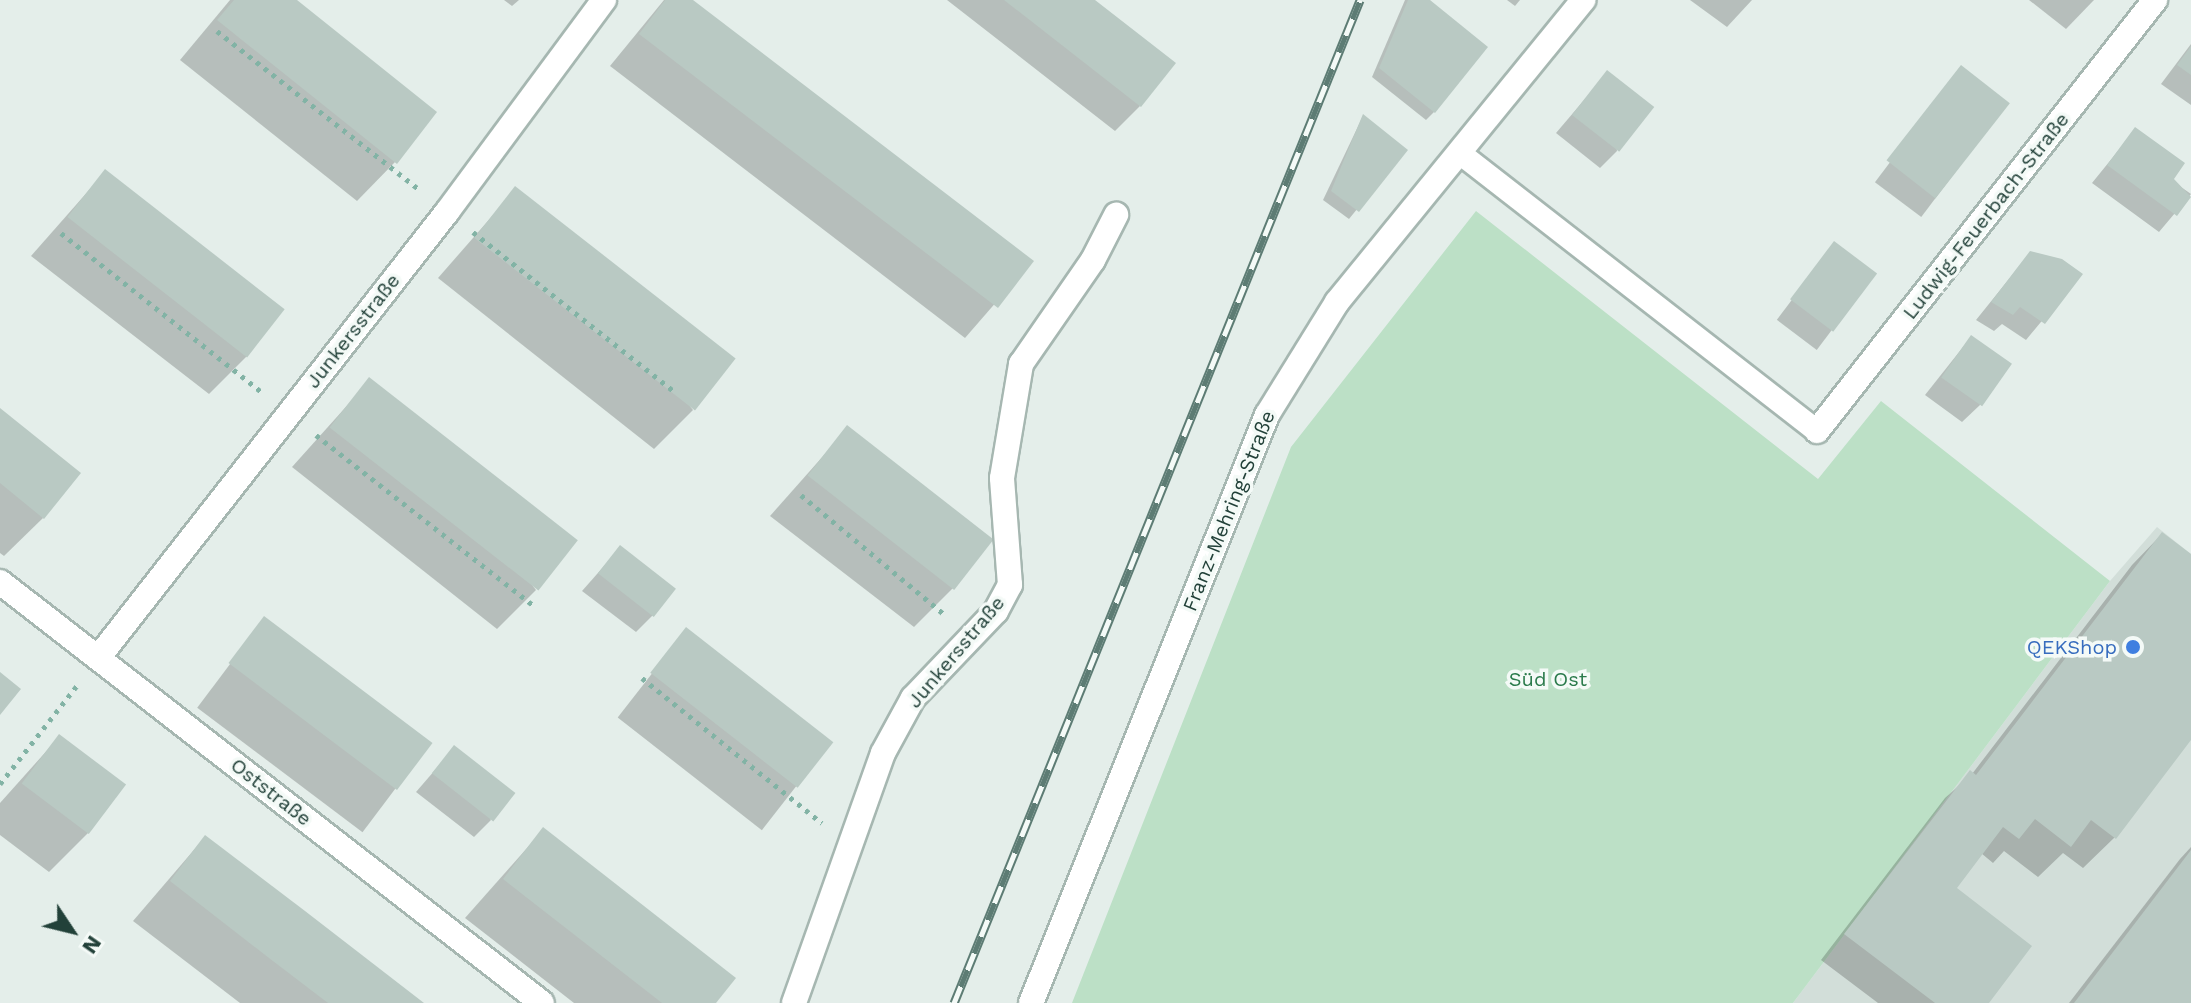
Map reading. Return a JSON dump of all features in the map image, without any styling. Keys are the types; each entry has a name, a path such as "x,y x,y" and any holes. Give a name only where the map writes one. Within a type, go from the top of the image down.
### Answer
{"street":[{"name":"Junkersstraße","path":"98,658 447,212 604,0"},
{"name":"Franz-Mehring-Straße","path":"1031,1003 1267,415 1337,302 1461,154 1583,0"},
{"name":"Ludwig-Feuerbach-Straße","path":"1817,431 2155,0"},
{"name":"Junkersstraße","path":"794,1003 820,942 848,843 883,753 913,698 971,637 1010,585 1002,478 1021,364 1093,260 1116,215"},
{"name":"Oststraße","path":"0,582 542,1003"}],"lane":[{"path":"1461,154 1817,431"}],"path":[{"path":"801,495 971,637"},
{"path":"0,784 98,658"},
{"path":"642,678 848,843"}],"shaded area":[{"path":"2157,527 2191,554 2191,1003 1793,1003 2110,581"}],"green space":[{"name":"Süd Ost","path":"1476,211 1818,479 1881,401 2110,581 1793,1003 1072,1003 1291,447"}],"building":[{"path":"234,0 297,0 437,112 397,164 217,20"},
{"path":"665,0 693,0 1034,261 998,308 639,34"},
{"path":"1004,0 1095,0 1176,63 1141,107"},
{"path":"1408,0 1430,0 1488,47 1435,113 1379,68"},
{"path":"2191,46 2191,75 2177,65"},
{"path":"1961,65 2010,103 1935,199 1887,160"},
{"path":"1607,70 1654,107 1619,152 1572,115"},
{"path":"1363,114 1408,150 1359,212 1331,191"},
{"path":"2135,127 2185,163 2174,179 2191,197 2177,216 2107,165"},
{"path":"105,169 285,309 247,357 67,217"},
{"path":"515,186 736,358 695,410 474,238"},
{"path":"1834,241 1877,273 1833,332 1790,299"},
{"path":"2030,251 2062,259 2083,274 2045,324 2020,307 2013,315 1991,302"},
{"path":"1971,335 2012,364 1982,406 1941,378"},
{"path":"369,377 578,540 538,591 330,427"},
{"path":"0,408 81,473 44,519 0,483"},
{"path":"847,425 994,540 954,590 808,475"},
{"name":"QEKShop","path":"2162,532 2191,554 2191,740 2116,839 2091,820 2071,847 2035,819 2019,839 2003,827 1957,888 2032,946 1989,1003 1935,1003 1844,934 1970,770 1976,775"},
{"path":"620,545 676,589 654,617 598,573"},
{"path":"264,616 433,743 397,790 228,663"},
{"path":"686,627 833,742 798,788 650,673"},
{"path":"0,672 21,689 0,715"},
{"path":"59,734 126,785 89,834 22,784"},
{"path":"454,745 515,793 493,821 432,773"},
{"path":"543,827 736,978 716,1003 662,1003 503,879"},
{"path":"205,835 424,1003 328,1003 269,958 170,881"},
{"path":"2191,850 2191,1003 2074,1003"}],"railway":[{"path":"954,1003 1360,0"}],"place":[{"name":"QEKShop","path":"2133,647"}]}
